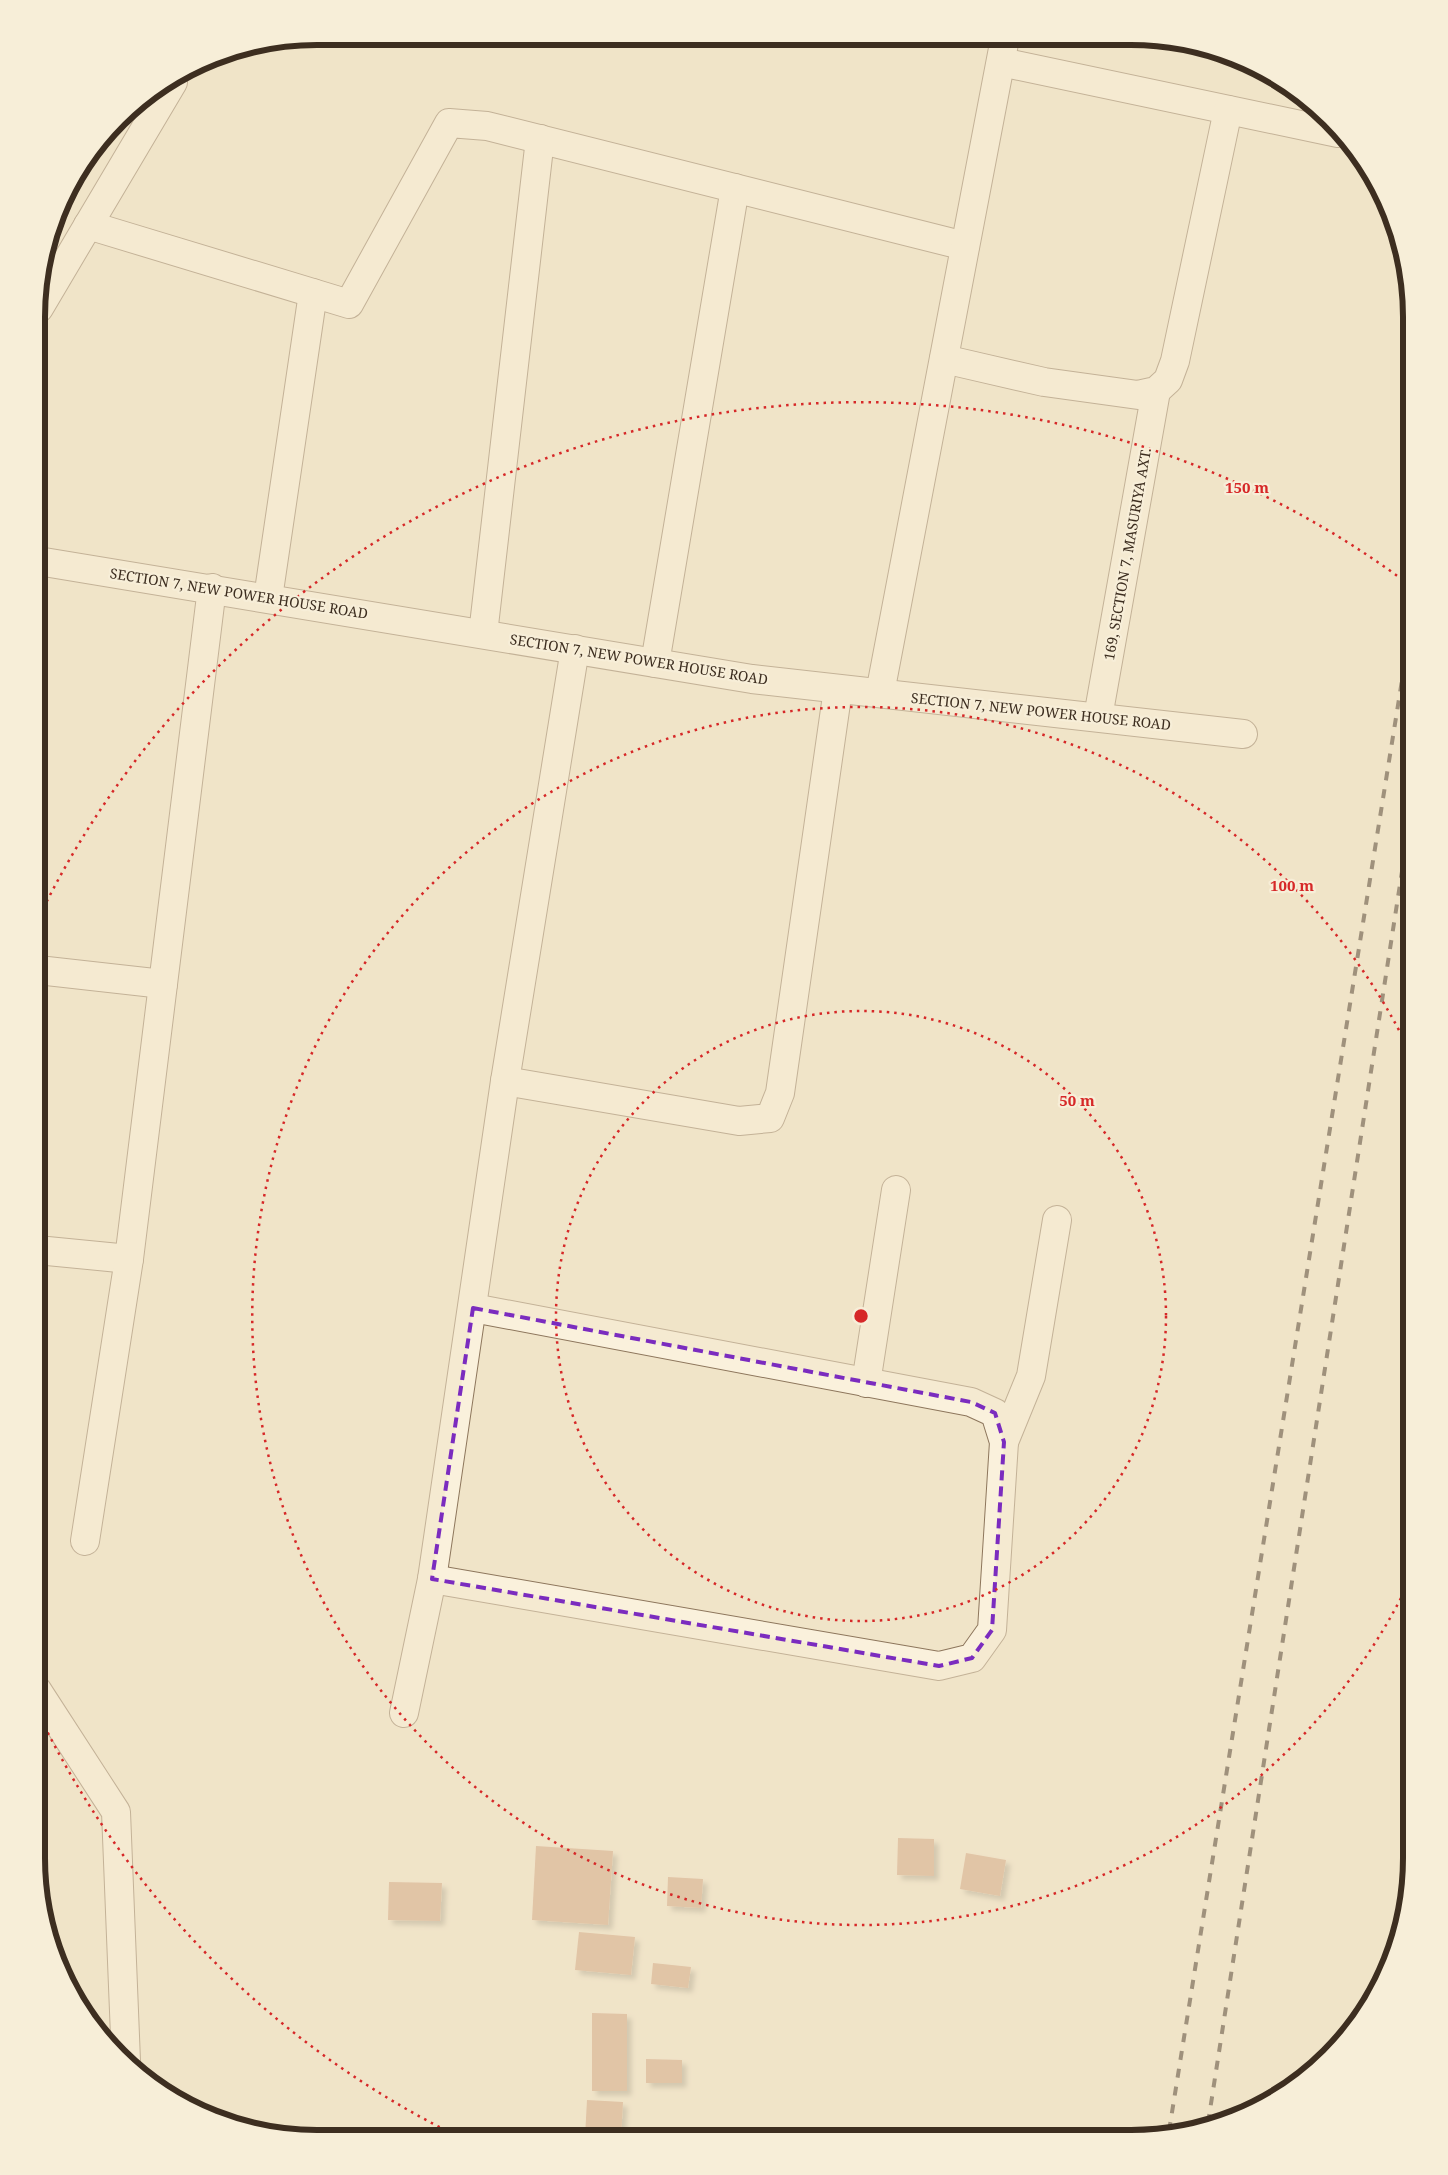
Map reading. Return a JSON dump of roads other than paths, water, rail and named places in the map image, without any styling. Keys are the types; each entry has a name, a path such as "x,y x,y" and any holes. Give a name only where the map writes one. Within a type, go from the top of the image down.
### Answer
{"street":[{"path":"880,693 1003,50 1228,110 1329,131"},
{"path":"46,296 167,90"},
{"path":"944,359 1044,382 1138,395 1156,391 1168,380 1175,361 1228,110"},
{"path":"88,225 349,304 449,123 487,126 965,246"},
{"path":"483,634 540,139"},
{"path":"655,662 735,188"},
{"path":"268,598 313,293"},
{"name":"169, SECTION 7, MASURIYA AXT.","path":"1098,717 1156,391"},
{"name":"SECTION 7, NEW POWER HOUSE ROAD","path":"45,562 212,588 752,679 1243,734"},
{"path":"85,1541 129,1259 212,588"},
{"path":"404,1713 432,1579 505,1081 575,649"},
{"path":"505,1081 739,1122 770,1118 780,1093 838,688"},
{"path":"45,971 163,984"},
{"path":"866,1382 896,1190"},
{"path":"432,1579 939,1666 972,1658 992,1630 1004,1442 1030,1376 1057,1220"},
{"path":"45,1251 129,1259"},
{"path":"473,1308 971,1402 995,1413 1004,1442"},
{"path":"45,1704 116,1812 126,2051"}],"railway":[{"path":"1170,2128 1403,674"},
{"path":"1209,2119 1403,865"}]}
